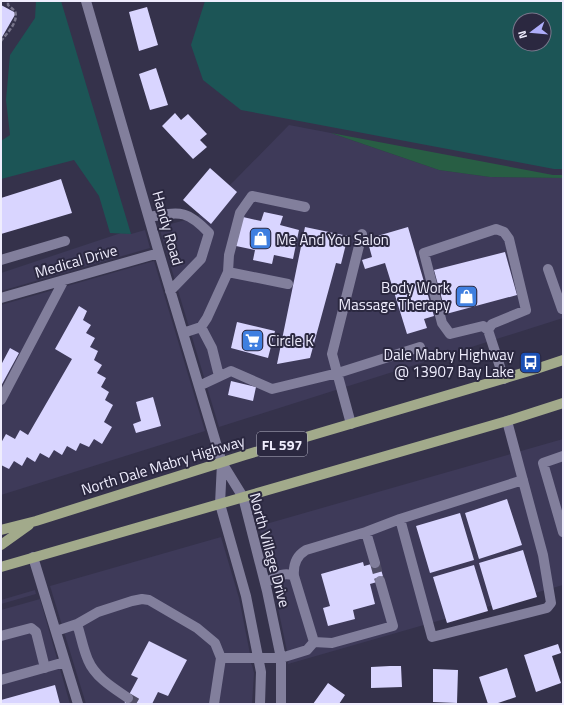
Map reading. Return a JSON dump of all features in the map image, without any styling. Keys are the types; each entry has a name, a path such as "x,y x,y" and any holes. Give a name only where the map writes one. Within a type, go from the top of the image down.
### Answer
{"main road":[{"name":"North Dale Mabry Highway","path":"1,530 36,521 222,462 563,360"},
{"name":"FL 597","path":"1,567 507,421 563,403"},
{"path":"1,545 36,521"}],"street":[{"name":"Handy Road","path":"86,1 170,291 222,462"},
{"path":"183,333 201,327 206,318 228,272 229,255 240,213 252,196 305,207"},
{"path":"149,217 182,214 197,220 209,233 201,259 170,291"},
{"path":"488,330 492,324 526,310 509,239 504,232 496,229 424,253 442,323 450,334 483,326 488,330 504,378"},
{"path":"351,424 332,354 362,234"},
{"path":"1,260 65,241"},
{"name":"Medical Drive","path":"1,298 159,253"},
{"path":"548,269 562,309 563,308"},
{"path":"228,272 288,284"},
{"path":"1,400 64,280"},
{"path":"201,327 212,348 219,376"},
{"path":"199,386 231,371 272,388 338,373 420,347"},
{"path":"400,519 432,637 547,608 550,603 543,555 507,421"},
{"path":"563,456 543,463 563,532"},
{"path":"222,462 220,504 246,596 261,672 260,704"},
{"name":"North Village Drive","path":"222,462 243,497 265,583 281,658 281,704"},
{"path":"314,642 294,576 293,566 301,553 366,532 400,519 523,480"},
{"path":"366,532 375,563"},
{"path":"33,557 78,704"},
{"path":"265,583 283,574 288,573 294,576"},
{"path":"314,642 332,643 393,626 380,581"},
{"path":"56,631 77,624 98,612 132,601 149,600 197,628 215,643 221,658 214,704"},
{"path":"77,624 88,660 93,669 109,686 128,698"},
{"path":"1,636 31,628 36,632 45,668"},
{"path":"221,658 281,658 307,650 314,642"},
{"path":"1,680 66,662"}],"path":[{"path":"1,41 13,25 16,17 15,11 8,5 8,1"}],"shaded area":[{"path":"36,1 61,1 131,234 110,233 99,196 74,160 1,179 1,141 10,135 6,100 10,55 35,18"},
{"path":"205,1 563,1 563,169 554,169 241,110 203,80 191,45"},
{"path":"289,125 331,133 439,170 490,177 563,178 563,318 219,427 159,227 197,217"},
{"path":"331,133 553,175 563,175 563,178 490,177 439,170"},
{"path":"145,230 150,248 1,291 1,273 121,233 131,234"},
{"path":"154,261 205,431 1,495 1,305"},
{"path":"563,439 563,585 288,664 289,651 287,651 259,526"},
{"path":"221,537 239,598 254,673 252,704 86,704 50,586"},
{"path":"35,590 36,594 1,604 1,600"},
{"path":"40,599 70,704 1,704 1,610"}],"building":[{"path":"1,5 16,13 1,39"},
{"path":"147,7 158,45 139,51 129,12"},
{"path":"156,68 168,105 150,110 139,74"},
{"path":"175,113 181,120 188,114 207,134 200,140 207,147 193,159 162,126"},
{"path":"210,168 237,192 211,224 183,200"},
{"path":"61,179 72,213 1,234 1,198"},
{"path":"264,212 283,216 280,225 299,230 293,259 274,255 272,264 253,260 255,250 236,246 243,217 261,221"},
{"path":"305,227 348,236 341,264 336,263 310,358 277,364"},
{"path":"408,227 434,316 424,319 427,328 407,334 385,263 365,269 362,260 372,257 367,239"},
{"path":"505,252 517,295 446,314 434,270"},
{"path":"79,306 87,311 83,320 91,325 86,333 95,338 90,347 98,351 94,360 102,365 97,373 106,378 101,387 109,392 105,400 113,405 104,422 112,427 102,444 94,439 89,447 80,443 76,451 67,446 62,455 54,450 49,458 40,453 35,462 27,457 22,466 14,461 9,469 1,465 1,443 6,434 15,439 20,430 28,435 72,359 55,349"},
{"name":"Circle K","path":"237,322 275,331 268,358 231,348"},
{"path":"10,348 19,353 1,386 1,365"},
{"path":"231,381 256,387 253,401 228,395"},
{"path":"153,397 161,426 136,433 133,424 141,421 136,402"},
{"path":"507,499 522,545 479,559 465,513"},
{"path":"460,513 474,560 430,573 416,526"},
{"path":"523,550 537,597 493,610 479,563"},
{"path":"363,562 364,566 379,562 384,580 370,584 375,604 353,610 355,619 328,626 323,608 330,606 321,574"},
{"path":"474,565 488,611 447,623 433,577"},
{"path":"149,641 187,660 168,696 158,692 152,704 124,704 138,678 131,675"},
{"path":"558,644 561,653 552,656 561,683 536,692 524,655"},
{"path":"401,666 402,687 371,688 371,667"},
{"path":"507,668 516,697 495,704 488,704 479,677"},
{"path":"433,669 458,670 457,703 433,702"},
{"path":"328,683 345,695 339,704 313,704"},
{"path":"55,685 60,704 1,704 1,700"}],"tunnel":[{"path":"375,563 380,581"},
{"path":"128,698 138,704"}],"place":[{"name":"Me And You Salon","path":"261,239"},
{"name":"Body Work Massage Therapy","path":"466,296"},
{"name":"Circle K","path":"253,340"},
{"name":"Dale Mabry Highway @ 13907 Bay Lake","path":"530,363"}]}
